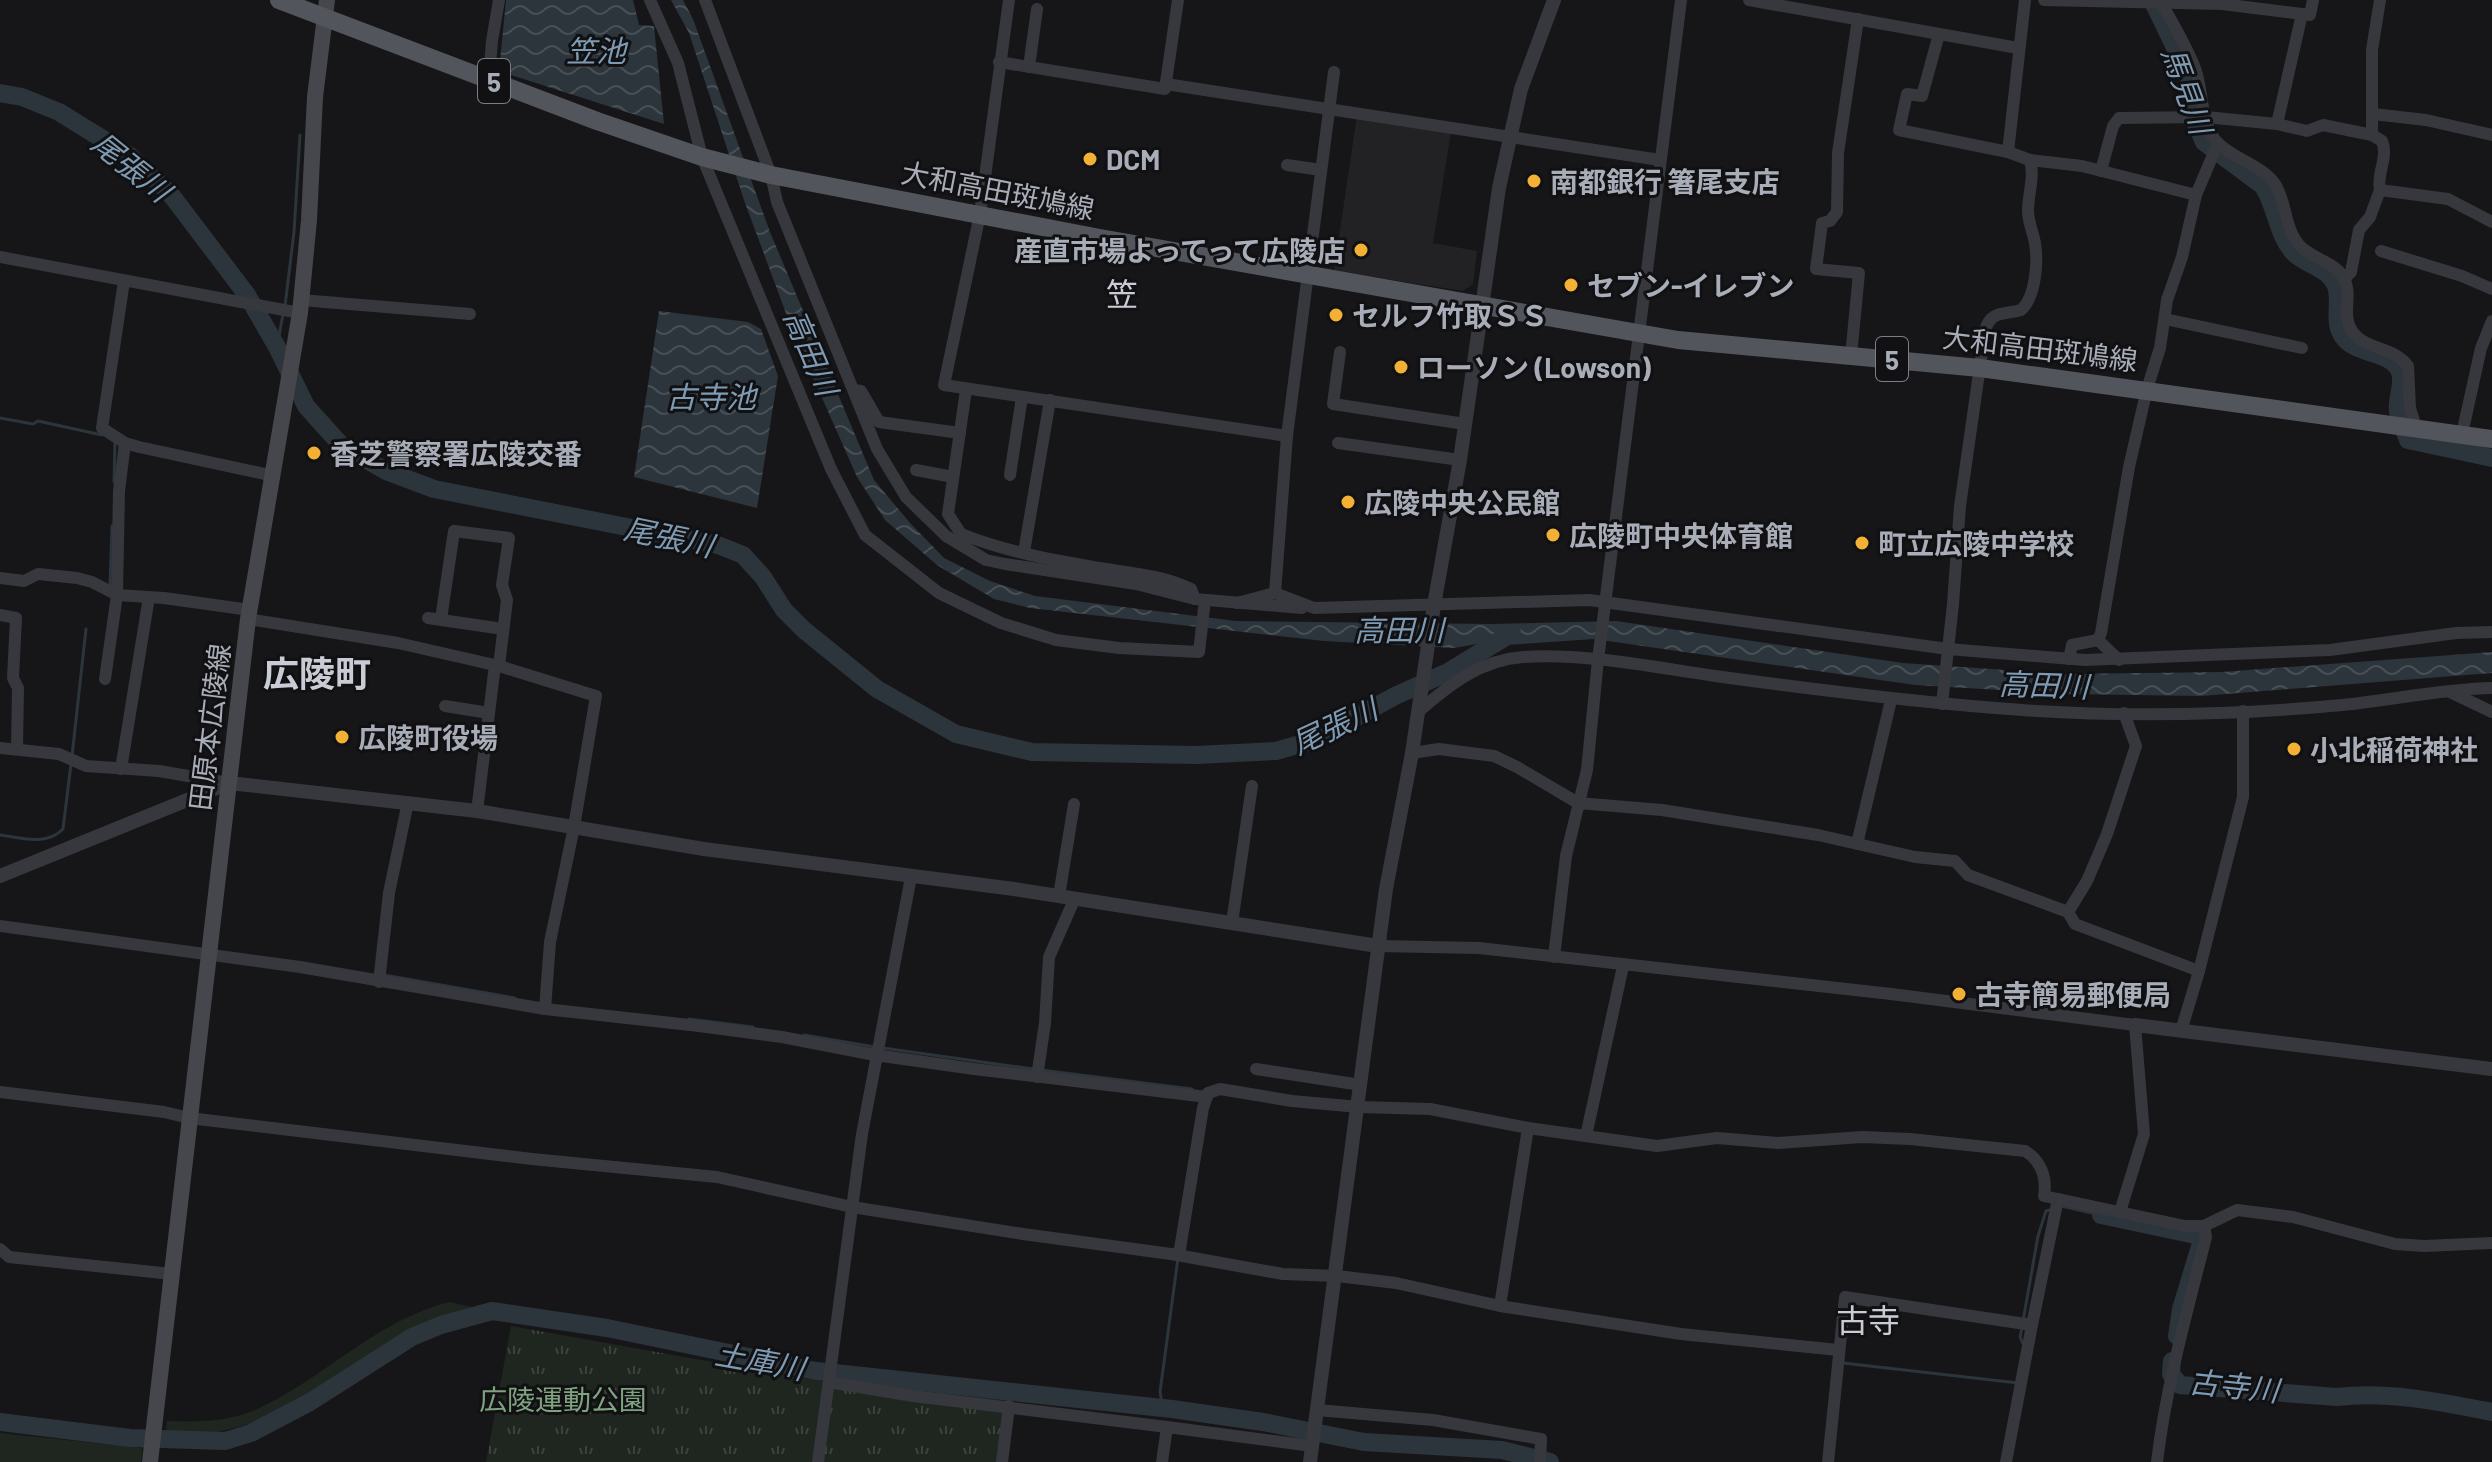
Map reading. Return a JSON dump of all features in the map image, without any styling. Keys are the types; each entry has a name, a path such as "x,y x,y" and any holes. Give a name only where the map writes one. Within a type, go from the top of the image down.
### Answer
{"main road":[{"name":"大和高田斑鳩線","path":"279,0 326,9 489,79 706,158 768,174 1640,334 1714,345 1980,368 2492,439"},
{"name":"田原本広陵線","path":"151,1455 249,614 294,352 287,309 309,220 315,97 326,9"}],"street":[{"path":"489,79 499,0"},
{"path":"650,0 678,63 706,158 831,469 865,535 939,593 1001,623 1056,640 1119,648 1199,652 1201,602 1191,589 1163,578 989,545 964,535"},
{"path":"705,0 777,202 877,449 906,497 946,536 986,560 1136,584 1201,602 1314,608 1434,608 1574,600 1948,650 2069,659 2119,660 2340,650 2456,633 2492,632"},
{"path":"1009,0 980,214 944,385 1287,436"},
{"path":"999,62 1165,89 1178,0"},
{"path":"1310,1462 1337,1276 1378,946 1460,460 1508,137 1521,89 1554,0"},
{"path":"1554,957 1566,856 1587,770 1598,658 1681,0"},
{"path":"1749,0 2018,48"},
{"path":"2008,152 2025,0"},
{"path":"2044,0 2236,5 2310,15 2313,0"},
{"path":"2372,135 2372,50 2380,0"},
{"path":"2155,1 2192,62 2200,118 2215,149 2271,179 2279,191 2295,239 2331,265 2344,279 2348,292 2347,321 2355,335 2369,344 2397,354 2408,366 2409,426"},
{"path":"1029,67 1037,9"},
{"path":"2277,124 2302,14"},
{"path":"1851,356 1859,273 1816,269 1826,222 1837,212 1838,153 1858,19"},
{"path":"1939,34 1922,96 1907,94 1899,130 2008,152 2030,160 2073,164 2196,195"},
{"path":"1275,593 1287,436 1334,72"},
{"path":"1166,84 1660,160"},
{"path":"2373,114 2426,120 2492,135"},
{"path":"2101,171 2113,126 2119,118 2200,118 2277,124 2307,131 2323,125 2372,135 2384,145 2380,190 2370,217 2359,230 2351,272 2344,279"},
{"path":"2098,640 2114,566 2129,467 2160,348 2170,290 2182,257 2196,195 2215,149"},
{"path":"1942,702 1960,506 1985,331 1990,317 2021,310 2031,291 2036,246 2028,217 2030,160"},
{"path":"1287,165 1321,170"},
{"path":"2380,190 2448,199 2492,222"},
{"path":"2381,251 2462,276 2492,289"},
{"path":"0,257 287,309 470,314"},
{"path":"124,281 102,428 125,443 274,476"},
{"path":"2165,319 2302,348"},
{"path":"2462,434 2481,348 2492,321"},
{"path":"1340,352 1333,404 1465,424"},
{"path":"854,390 861,391 879,422 960,433"},
{"path":"966,390 948,514 966,542 983,550 986,560"},
{"path":"1010,475 1022,397"},
{"path":"1024,552 1050,400"},
{"path":"105,679 117,595 118,503 125,443"},
{"path":"1338,443 1460,460"},
{"path":"916,470 953,477"},
{"path":"477,811 489,713 503,629 507,600 502,585 509,538 454,531 434,618 503,629"},
{"path":"0,578 24,581 38,574 77,578 117,595 149,597 249,614 398,643 497,666 596,696 574,827 550,942 546,1004"},
{"path":"1237,603 1275,593 1314,608"},
{"path":"121,769 149,597"},
{"path":"0,615 16,618 13,678 18,688 17,748"},
{"path":"2069,659 2072,645 2098,640"},
{"path":"2098,640 2119,660"},
{"path":"1419,706 1481,666 1502,660 1544,657 1598,658 1891,700 2036,711 2243,711 2339,705 2447,690 2492,688"},
{"path":"2447,690 2492,712"},
{"path":"1857,844 1891,700"},
{"path":"445,706 489,713"},
{"path":"2181,1031 2243,797 2243,711"},
{"path":"2068,912 2087,881 2107,834 2136,746 2124,713"},
{"path":"0,748 54,753 72,760 121,769 477,811 704,849 1075,898 1378,946 1461,947 1891,994 2492,1069"},
{"path":"1412,753 1439,749 1494,756 1578,803 1662,810 1915,857 1955,861 1968,875 2068,912 2075,924 2199,971"},
{"path":"0,876 229,783"},
{"path":"1232,923 1252,786"},
{"path":"380,977 389,893 408,802"},
{"path":"1059,896 1074,804"},
{"path":"818,1462 875,1055 911,877"},
{"path":"1037,1077 1045,1023 1049,957 1075,898"},
{"path":"0,926 380,977 426,988 754,1033 875,1055 1207,1097"},
{"path":"1586,1136 1623,966"},
{"path":"2120,1212 2144,1134 2135,1025"},
{"path":"1256,1069 1361,1085"},
{"path":"1175,1254 1208,1093 1220,1089 1292,1101 1430,1109 1528,1128 1657,1146 1717,1138 1778,1143 1862,1137 2025,1151 2033,1156 2043,1171 2044,1196 2185,1226 2204,1226 2237,1210 2293,1217 2395,1244 2492,1243"},
{"path":"0,1092 532,1159 717,1177 852,1207 1175,1254 1283,1274 1396,1283 1500,1306 1681,1334 1838,1350"},
{"path":"1500,1306 1528,1128"},
{"path":"2006,1462 2058,1199"},
{"path":"2157,1462 2165,1408 2206,1237 2204,1226"},
{"path":"0,1249 9,1257 172,1274"},
{"path":"1828,1462 1845,1297 2032,1325"},
{"path":"829,1382 913,1396 1312,1446"},
{"path":"1002,1462 1009,1406"},
{"path":"1317,1410 1487,1427 1541,1439 1540,1456"},
{"path":"1162,1462 1167,1427"}],"shaded area":[{"path":"1357,115 1451,132 1433,243 1477,251 1473,284 1463,291 1334,271"}],"green space":[{"path":"449,1302 472,1307 408,1330 263,1420 215,1433 166,1431 167,1421 224,1419 257,1409 306,1382 396,1323"},
{"name":"広陵運動公園","path":"511,1326 830,1383 1011,1400 1006,1462 486,1462"},
{"path":"0,1433 142,1448 141,1462 0,1462"}],"water":[{"name":"笠池","path":"506,0 633,0 639,25 654,26 664,124 499,71"},
{"name":"高田川","path":"671,0 683,0 693,19 770,232 874,480 944,558 990,581 1035,596 1236,621 1491,624 1616,621 1903,663 2065,674 2222,672 2492,652 2492,673 2201,696 2066,694 1915,685 1594,639 1506,645 1488,642 1454,648 1324,641 1030,608 994,599 937,565 885,520 857,477 793,332 745,203 689,33"},
{"name":"古寺池","path":"659,311 748,322 761,329 778,376 757,508 634,477"}],"waterway":[{"name":"馬見川","path":"2152,0 2189,76 2196,124 2204,142 2263,186 2293,252 2333,280 2338,293 2339,327 2345,339 2357,348 2387,359 2398,368 2401,378 2398,411 2408,440 2492,458"},
{"name":"尾張川","path":"0,93 22,97 59,112 130,156 172,196 247,295 306,406 341,445 386,471 434,489 718,545 743,555 763,577 784,610 804,630 877,689 956,734 1032,752 1196,755 1276,751 1314,740 1395,696 1448,672 1512,633"},
{"path":"285,306 294,232 300,135"},
{"path":"277,347 283,314"},
{"path":"0,418 33,424 38,421 102,435"},
{"path":"114,482 115,442"},
{"path":"110,586 112,526"},
{"path":"72,756 86,629"},
{"path":"0,835 42,839 63,829 71,764"},
{"path":"384,975 515,998"},
{"path":"689,1019 753,1027"},
{"path":"804,1035 875,1047"},
{"path":"883,1048 1033,1069"},
{"path":"1041,1070 1192,1089"},
{"path":"2061,1206 2101,1215"},
{"path":"2023,1321 2038,1236 2046,1211 2050,1210"},
{"name":"古寺川","path":"2101,1215 2200,1236 2202,1240 2181,1309 2177,1336"},
{"path":"1172,1409 1162,1403 1160,1392 1178,1258"},
{"name":"土庫川","path":"0,1422 130,1438 225,1441 251,1433 310,1402 412,1337 441,1325 492,1311 607,1328 816,1371 1172,1409 1263,1422 1364,1442 1502,1450 1550,1462"},
{"path":"2022,1328 2020,1337 2023,1344"},
{"name":"古寺川","path":"2172,1361 2171,1374 2180,1385 2337,1397 2395,1396 2492,1412"},
{"path":"1843,1363 2018,1383"}],"place":[{"name":"DCM","path":"1090,159"},
{"name":"南都銀行 箸尾支店","path":"1534,181"},
{"name":"産直市場よってって広陵店","path":"1361,250"},
{"name":"セブン-イレブン","path":"1571,285"},
{"name":"セルフ竹取ＳＳ","path":"1336,315"},
{"name":"ローソン (Lowson)","path":"1401,367"},
{"name":"香芝警察署広陵交番","path":"314,453"},
{"name":"広陵中央公民館","path":"1348,502"},
{"name":"広陵町中央体育館","path":"1553,535"},
{"name":"町立広陵中学校","path":"1862,543"},
{"name":"広陵町役場","path":"342,737"},
{"name":"小北稲荷神社","path":"2294,749"},
{"name":"古寺簡易郵便局","path":"1959,994"}],"district":[{"name":"笠","path":"1122,293"},
{"name":"広陵町","path":"317,672"},
{"name":"古寺","path":"1868,1319"}]}
